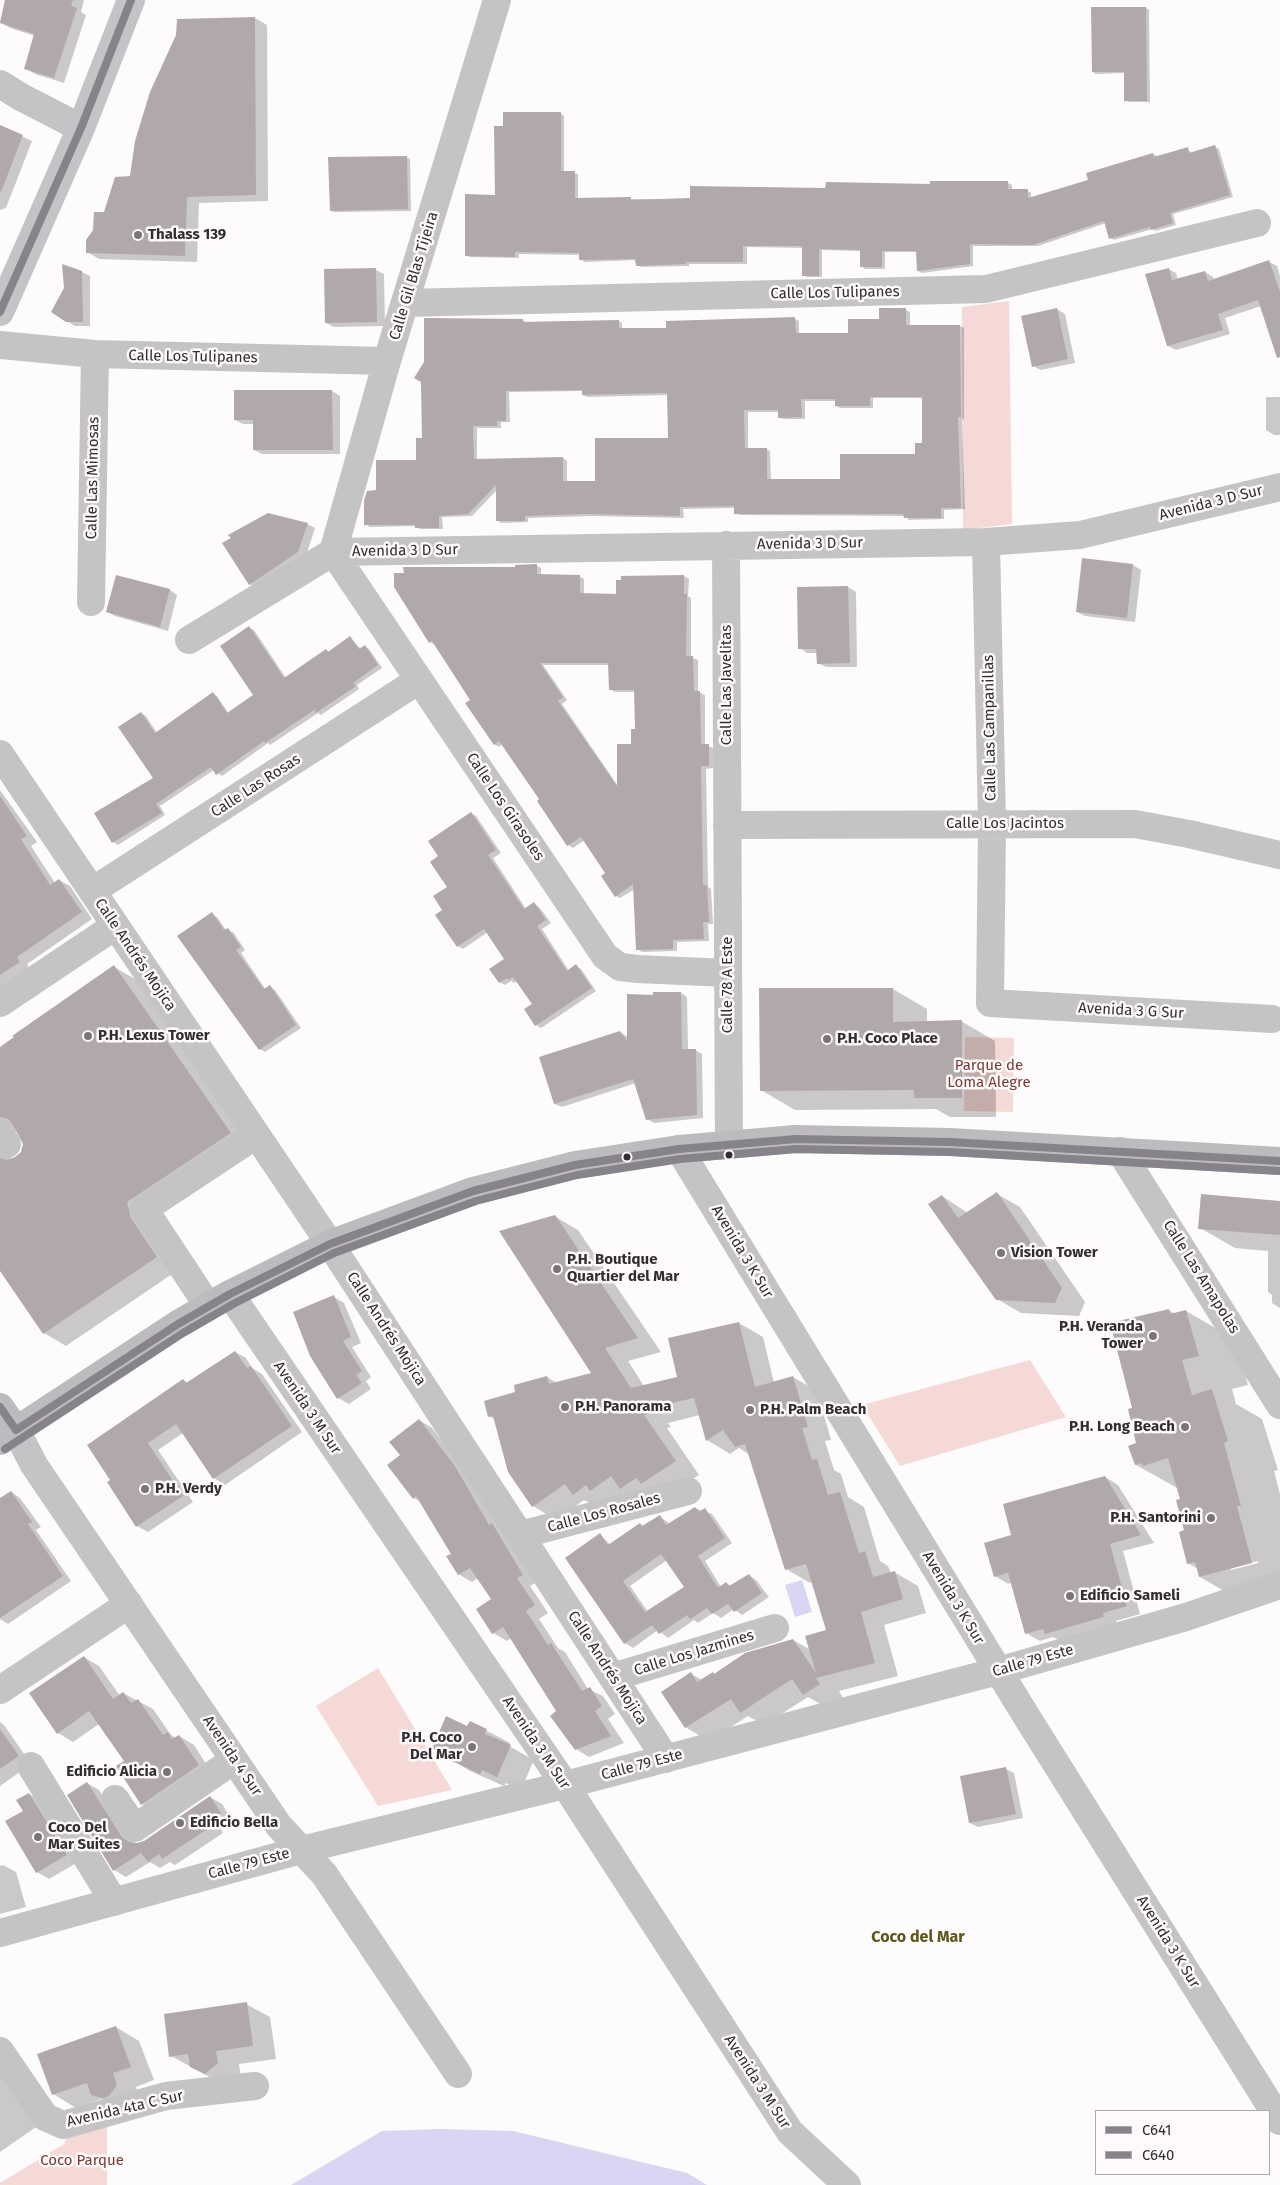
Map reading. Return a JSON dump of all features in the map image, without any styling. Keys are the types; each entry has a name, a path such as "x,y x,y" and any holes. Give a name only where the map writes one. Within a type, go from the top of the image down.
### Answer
{"main road":[{"path":"0,1407 8,1436 178,1324 219,1300 330,1244 473,1191 575,1165 679,1149 796,1139 950,1142 1280,1161"}],"street":[{"path":"0,312 82,128 131,0"},
{"name":"Calle Gil Blas Tijeira","path":"333,552 387,361 497,0"},
{"path":"0,84 20,97 82,128"},
{"name":"Calle Los Tulipanes","path":"406,303 986,289 1257,223"},
{"name":"Calle Los Tulipanes","path":"0,345 95,354 387,361"},
{"name":"Calle Las Mimosas","path":"91,602 95,354"},
{"name":"Avenida 3 D Sur","path":"333,552 986,542 1080,535 1280,487"},
{"name":"Calle Las Campanillas","path":"986,542 992,824 990,1003"},
{"name":"Calle Las Javelitas","path":"726,545 728,825"},
{"path":"189,640 333,552"},
{"name":"Calle Los Girasoles","path":"333,552 605,956 620,967 728,973"},
{"name":"Calle Las Rosas","path":"92,891 419,680"},
{"name":"Calle Andrés Mojica","path":"0,754 330,1244 666,1758"},
{"name":"Calle Los Jacintos","path":"728,825 1135,824 1189,834 1280,855"},
{"name":"Calle 78 A Este","path":"728,825 729,1144"},
{"path":"0,1003 115,926"},
{"name":"Avenida 3 G Sur","path":"990,1003 1272,1019"},
{"name":"Avenida 3 M Sur","path":"256,1135 144,1209 219,1300 565,1785 790,2132 847,2185"},
{"name":"Avenida 3 K Sur","path":"679,1149 998,1671 1280,2121"},
{"name":"Calle Las Amapolas","path":"1120,1151 1280,1405"},
{"name":"Avenida 4 Sur","path":"8,1436 34,1465 279,1826 324,1874 458,2074"},
{"name":"Calle Los Rosales","path":"520,1535 688,1491"},
{"name":"Calle 79 Este","path":"0,1933 301,1850 565,1785 998,1671 1186,1617 1280,1585"},
{"path":"0,1690 129,1604"},
{"name":"Calle Los Jazmines","path":"612,1677 775,1628"},
{"path":"115,1799 135,1828 234,1760"},
{"path":"31,1766 114,1902"},
{"name":"Avenida 4ta C Sur","path":"0,2051 45,2117 63,2125 166,2096 255,2086"}],"green space":[{"path":"1009,301 1012,524 963,530 962,307"},
{"name":"Parque de Loma Alegre","path":"965,1037 1014,1038 1013,1112 964,1111"},
{"path":"1030,1360 1066,1417 900,1466 862,1405"},
{"path":"378,1668 452,1790 378,1806 316,1706"},
{"name":"Coco Parque","path":"107,2126 107,2185 0,2185 0,2183 64,2144 69,2132"}],"water":[{"path":"802,1580 812,1612 795,1617 785,1585"},
{"path":"441,2129 513,2131 687,2173 707,2185 291,2185 382,2131"}],"building":[{"path":"5,0 73,0 71,6 77,8 54,78 24,69 34,34 0,23"},
{"path":"1091,7 1146,7 1147,101 1124,101 1124,72 1092,72"},
{"path":"255,17 256,195 187,197 185,256 86,253 86,240 93,230 94,212 104,212 115,177 130,176 135,141 150,92 176,35 177,19"},
{"path":"503,112 561,112 561,171 575,171 575,198 631,197 631,200 690,198 690,186 825,188 826,182 930,184 930,181 1008,181 1008,189 1028,189 1028,198 1088,180 1086,173 1153,153 1154,157 1188,147 1189,153 1215,145 1230,195 1170,213 1173,223 1151,230 1150,227 1109,239 1104,221 1033,245 970,244 970,264 917,271 916,251 882,251 882,267 860,267 860,250 819,249 819,276 802,276 802,246 743,246 743,262 686,262 686,264 636,266 635,259 579,260 579,253 515,252 515,257 465,256 465,194 495,195 494,126 503,126"},
{"path":"0,125 23,135 1,192 0,191"},
{"path":"407,156 408,209 330,211 328,157"},
{"path":"1269,260 1280,292 1280,357 1277,358 1258,300 1218,314 1223,330 1167,346 1145,274 1169,268 1172,280 1205,271 1208,281"},
{"path":"62,264 82,271 83,322 66,322 51,312 64,288"},
{"path":"376,268 377,322 325,323 324,269"},
{"path":"879,308 906,308 906,325 960,325 961,417 958,417 961,508 941,508 941,518 904,518 903,514 734,514 734,506 680,507 680,516 587,514 525,516 525,521 496,521 496,485 468,514 439,516 439,528 415,528 415,525 364,525 364,500 367,491 376,490 376,460 416,460 416,438 422,438 421,382 414,378 424,362 424,318 523,319 523,322 619,320 619,328 666,328 666,321 795,317 796,333 848,333 848,319 879,319","holes":["582,390 582,395 667,393 668,438 595,438 595,481 563,481 563,457 474,459 473,426 497,426 497,421 506,421 506,391","870,397 922,397 922,443 915,443 915,454 840,454 840,479 767,479 767,448 745,448 744,410 778,410 778,418 802,417 801,399 835,399 835,406 870,406"]},
{"path":"1057,308 1068,359 1032,367 1021,316"},
{"path":"234,390 332,390 333,450 253,450 253,420 234,420"},
{"path":"268,513 308,523 298,552 249,585 222,543 231,538 228,535"},
{"path":"1082,558 1133,564 1127,618 1076,612"},
{"path":"537,564 537,574 580,575 580,593 616,594 616,580 621,580 621,576 684,575 684,594 687,594 686,656 693,656 694,691 700,691 701,744 709,744 709,766 701,766 703,885 707,885 709,922 703,922 704,939 673,940 673,949 636,950 633,884 615,897 601,876 605,873 581,837 567,846 537,801 539,799 499,741 494,745 465,703 470,700 432,641 429,643 394,587 394,573 404,573 403,567 515,567 515,565","holes":["540,663 608,663 609,690 634,690 635,729 631,729 631,744 617,744 617,786 558,701 563,697"]},
{"path":"116,575 170,589 160,627 106,612"},
{"path":"848,586 850,663 817,664 816,649 798,649 797,587"},
{"path":"249,626 284,678 326,649 328,652 350,636 359,649 365,645 378,665 353,683 356,686 316,713 314,710 265,743 264,741 216,775 211,767 156,804 162,813 112,843 94,813 153,778 118,727 141,712 155,733 213,692 227,713 253,695 220,646"},
{"path":"0,796 27,836 21,839 50,885 59,879 82,912 17,957 20,962 0,975"},
{"path":"471,812 496,850 488,855 524,909 534,902 546,920 537,926 567,971 576,964 592,988 535,1026 524,1009 532,1004 513,977 499,983 489,969 504,959 484,929 457,947 435,915 442,910 433,896 447,887 430,862 438,856 428,841"},
{"path":"212,912 224,930 228,928 241,947 236,950 264,989 270,985 296,1025 259,1050 177,936"},
{"path":"114,965 231,1133 127,1202 131,1218 157,1257 43,1334 0,1271 0,1158 7,1160 15,1157 21,1152 23,1144 8,1119 0,1117 0,1047 14,1037 12,1036"},
{"name":"P.H. Coco Place","path":"759,988 893,988 893,1022 962,1020 962,1098 914,1098 914,1090 760,1091"},
{"path":"653,992 681,992 682,1049 696,1049 697,1115 646,1120 633,1079 554,1104 539,1057 620,1031 627,1041 627,994 653,995"},
{"name":"Vision Tower","path":"997,1192 1062,1288 1055,1303 996,1300 928,1204 942,1195 958,1218"},
{"path":"1201,1194 1280,1201 1280,1235 1198,1229"},
{"path":"555,1215 638,1338 605,1348 631,1388 677,1377 668,1338 739,1322 755,1387 793,1376 808,1427 802,1428 812,1460 817,1459 828,1495 840,1492 859,1553 865,1551 873,1577 895,1571 903,1599 861,1612 875,1663 816,1678 820,1684 803,1695 792,1679 740,1713 731,1699 685,1728 661,1692 691,1672 697,1682 713,1672 714,1674 745,1653 793,1639 816,1673 805,1636 826,1630 806,1564 785,1570 745,1444 735,1447 723,1430 706,1441 694,1398 645,1409 648,1414 644,1415 676,1461 641,1484 636,1478 620,1489 611,1476 590,1491 586,1485 573,1495 565,1484 532,1507 508,1472 493,1416 488,1417 484,1401 515,1392 514,1385 547,1376 549,1384 591,1373 499,1231"},
{"path":"334,1295 351,1337 343,1341 362,1371 356,1375 362,1383 337,1399 310,1356 293,1312"},
{"path":"1169,1309 1170,1314 1186,1310 1199,1356 1182,1360 1192,1395 1212,1389 1228,1441 1224,1443 1241,1506 1237,1506 1252,1563 1199,1577 1195,1562 1187,1564 1179,1532 1184,1530 1176,1500 1180,1499 1168,1458 1143,1466 1142,1463 1135,1465 1128,1446 1136,1443 1128,1409 1132,1408 1111,1326 1115,1325 1114,1322"},
{"path":"235,1351 247,1368 251,1366 292,1426 213,1479 176,1424 148,1443 183,1496 136,1527 107,1482 110,1480 87,1445 183,1379 186,1383"},
{"path":"419,1419 455,1466 489,1525 492,1523 523,1575 517,1578 535,1605 526,1611 548,1645 551,1643 582,1691 590,1687 602,1706 595,1711 611,1736 575,1750 550,1716 556,1711 503,1627 492,1634 476,1609 491,1599 470,1568 458,1575 446,1556 451,1554 416,1496 413,1499 387,1465 400,1455 389,1442"},
{"path":"1105,1476 1141,1535 1110,1544 1127,1606 1103,1613 1104,1617 1045,1634 1043,1629 1025,1634 1008,1573 994,1577 984,1543 1011,1535 1003,1504"},
{"path":"11,1491 32,1522 28,1524 63,1576 0,1618 0,1498"},
{"path":"695,1507 699,1512 705,1508 725,1538 698,1556 718,1588 726,1582 729,1586 749,1574 762,1593 734,1612 728,1604 712,1614 707,1608 690,1619 687,1615 659,1634 652,1625 624,1644 565,1558 600,1533 608,1545 640,1523 642,1526 660,1515 666,1525","holes":["661,1554 684,1587 645,1612 623,1581"]},
{"path":"84,1656 113,1699 123,1692 131,1703 138,1699 163,1735 168,1732 172,1739 179,1735 199,1765 141,1805 116,1766 124,1761 89,1711 57,1734 29,1693"},
{"name":"P.H. Coco Del Mar","path":"446,1716 467,1726 470,1721 487,1729 485,1734 511,1745 497,1777 482,1770 480,1774 445,1758 446,1755 432,1749"},
{"path":"0,1729 19,1756 0,1769"},
{"path":"1006,1767 1016,1814 969,1823 960,1776"},
{"path":"87,1782 122,1837 129,1842 137,1843 144,1841 210,1796 221,1813 209,1821 212,1826 162,1859 159,1854 148,1862 141,1853 113,1871 67,1795"},
{"name":"Coco Del Mar Suites","path":"29,1793 67,1855 36,1873 5,1821 23,1811 16,1800"},
{"path":"247,2002 253,2046 216,2051 218,2063 205,2074 190,2067 188,2054 169,2057 164,2014"},
{"path":"116,2026 131,2067 113,2073 117,2085 109,2096 103,2098 91,2095 87,2083 52,2095 37,2054"}],"transit line":[{"name":"C641","path":"0,312 81,128 131,0"},
{"name":"C641","path":"0,1407 16,1430 178,1324 230,1294 330,1244 473,1191 575,1165 679,1149 796,1139 950,1142 1280,1161"},
{"name":"C640","path":"5,1449 183,1333 235,1303 334,1253 476,1201 577,1175 680,1159 796,1149 950,1152 1279,1171"}],"place":[{"name":"Thalass 139","path":"138,235"},
{"name":"P.H. Lexus Tower","path":"88,1036"},
{"name":"P.H. Coco Place","path":"827,1039"},
{"name":"Vision Tower","path":"1001,1253"},
{"name":"P.H. Boutique Quartier del Mar","path":"557,1269"},
{"name":"P.H. Veranda Tower","path":"1153,1336"},
{"name":"P.H. Panorama","path":"565,1407"},
{"name":"P.H. Palm Beach","path":"750,1410"},
{"name":"P.H. Long Beach","path":"1185,1427"},
{"name":"P.H. Verdy","path":"145,1489"},
{"name":"P.H. Santorini","path":"1211,1518"},
{"name":"Edificio Sameli","path":"1070,1596"},
{"name":"P.H. Coco Del Mar","path":"472,1747"},
{"name":"Edificio Alicia","path":"167,1772"},
{"name":"Edificio Bella","path":"180,1823"},
{"name":"Coco Del Mar Suites","path":"38,1837"}],"district":[{"name":"Coco del Mar","path":"918,1938"}]}
